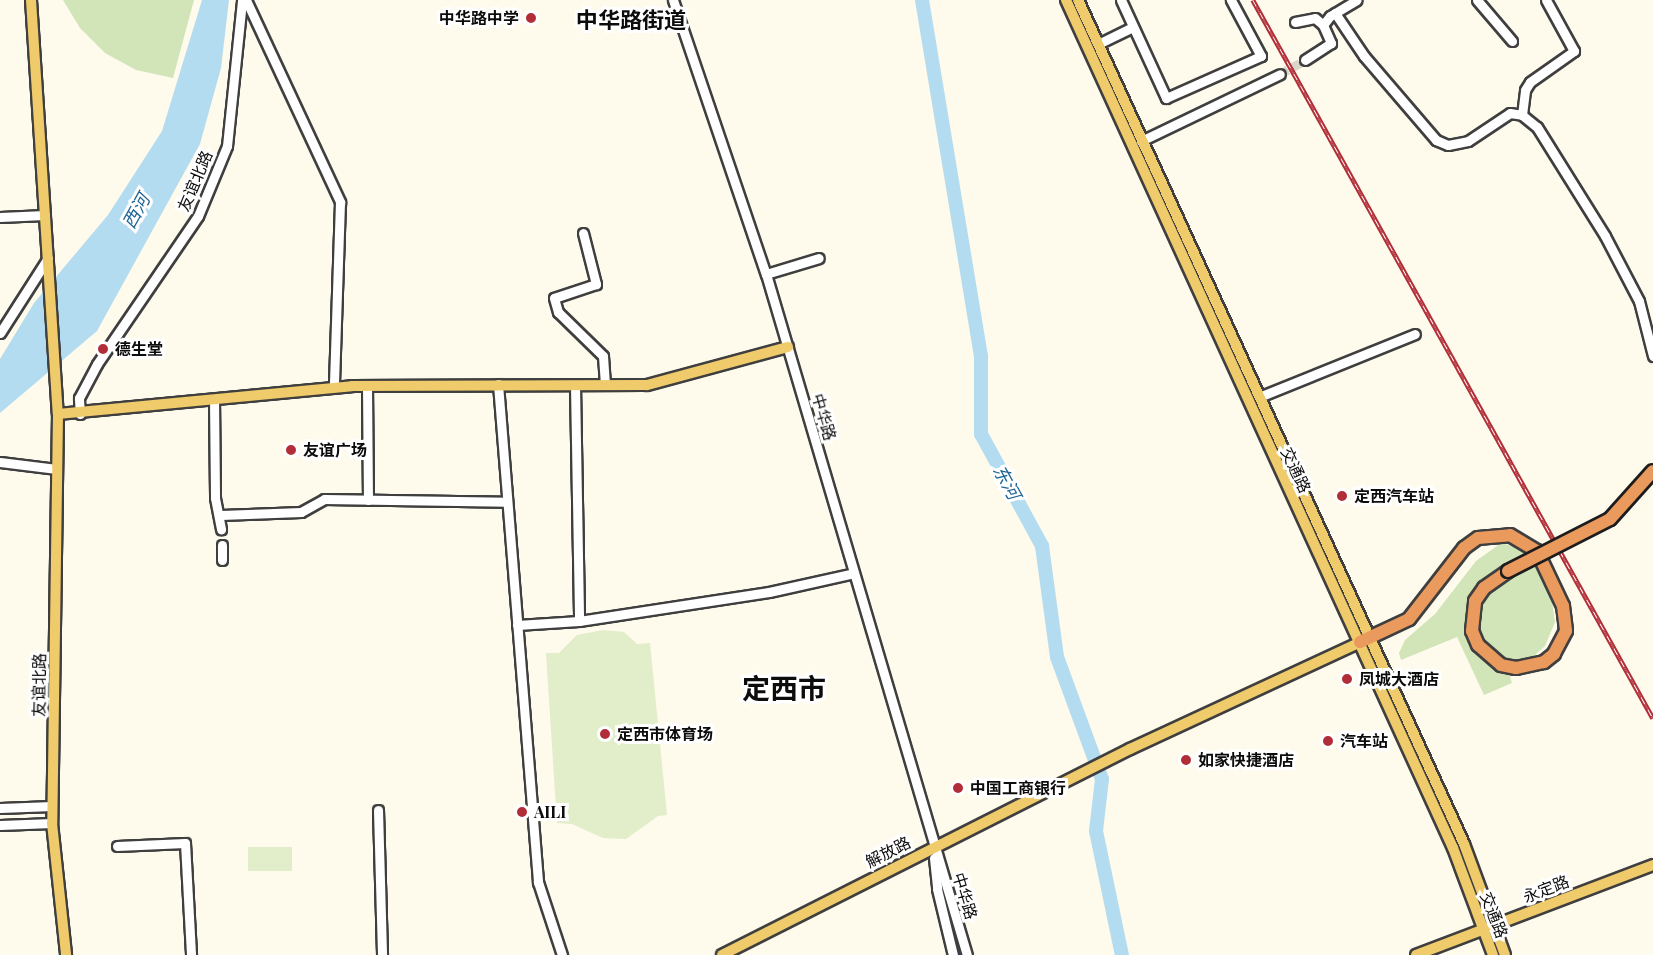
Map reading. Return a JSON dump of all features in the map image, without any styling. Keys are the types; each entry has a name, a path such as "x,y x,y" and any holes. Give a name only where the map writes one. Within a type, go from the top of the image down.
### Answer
{"highway":[{"path":"1366,640 1409,619 1464,548 1478,538 1510,535 1537,551 1551,574 1566,618 1566,631 1554,654 1532,667 1501,665 1478,645 1471,616 1475,601 1484,588 1502,575 1610,519 1653,471"}],"main road":[{"name":"友谊北路","path":"31,0 57,386 52,823 66,955"},
{"name":"交通路","path":"1066,0 1166,226 1464,844 1506,955"},
{"name":"交通路","path":"1078,0 1259,397 1366,640 1453,848 1493,955"},
{"path":"58,414 80,414 334,387 660,383 788,347"},
{"name":"解放路","path":"722,955 933,846 1130,749 1366,640"},
{"name":"永定路","path":"1416,955 1653,865"}],"street":[{"path":"244,0 340,202 334,387"},
{"name":"友谊北路","path":"80,414 79,398 98,364 198,216 227,146 238,14 244,0"},
{"name":"中华路","path":"673,0 788,347 933,846 967,955"},
{"path":"1121,0 1166,98 1261,56 1232,0"},
{"path":"1323,25 1335,13 1356,0"},
{"path":"1477,0 1512,41"},
{"path":"1522,115 1525,90 1530,82 1574,51 1546,0"},
{"path":"1335,13 1364,56 1436,140 1449,146 1468,141 1510,113 1522,115 1537,127 1605,236 1639,301 1653,356"},
{"path":"1295,22 1315,18 1323,25 1331,44 1305,60"},
{"path":"1098,44 1133,27"},
{"path":"1141,141 1281,74"},
{"path":"0,217 45,215"},
{"path":"583,233 596,284 554,298 558,312 603,356 605,385"},
{"path":"0,333 48,258"},
{"path":"765,274 819,258"},
{"path":"1259,397 1415,334"},
{"path":"498,384 538,882 562,955"},
{"path":"575,385 579,621"},
{"path":"367,386 368,500"},
{"path":"214,399 215,498 221,515 221,530"},
{"path":"0,462 57,469"},
{"path":"221,515 301,512 324,499 507,502"},
{"path":"222,545 222,560"},
{"path":"517,625 579,621 769,592 854,573"},
{"path":"0,808 52,806"},
{"path":"378,810 382,955"},
{"path":"0,825 52,823"},
{"path":"117,846 185,843 191,955"},
{"name":"中华路","path":"933,846 937,889 953,955"}],"green space":[{"path":"63,0 194,0 173,78 136,70 105,53 80,28"},
{"path":"1501,543 1525,550 1550,588 1555,622 1545,646 1510,677 1512,683 1484,695 1457,637 1401,660 1399,653 1405,640 1435,614 1476,561"},
{"name":"定西市体育场","path":"603,630 624,632 637,644 650,643 667,815 658,816 626,839 603,838 572,824 557,823 546,653 559,653 577,635"},
{"path":"248,847 292,847 292,871 248,871"}],"water":[{"name":"西河","path":"202,0 229,0 221,68 200,144 97,331 0,413 0,359 34,303 108,215 162,131"}],"waterway":[{"name":"东河","path":"922,0 981,357 981,434 1042,546 1057,657 1102,779 1096,831 1122,955"}],"tunnel":[{"path":"1280,74 1305,60"}],"railway":[{"path":"1253,0 1653,718"}],"place":[{"name":"中华路中学","path":"531,18"},
{"name":"德生堂","path":"103,349"},
{"name":"友谊广场","path":"291,450"},
{"name":"定西汽车站","path":"1342,496"},
{"name":"凤城大酒店","path":"1347,679"},
{"name":"定西市体育场","path":"605,734"},
{"name":"汽车站","path":"1328,741"},
{"name":"如家快捷酒店","path":"1186,760"},
{"name":"中国工商银行","path":"958,788"},
{"name":"AILI","path":"522,812"}],"district":[{"name":"中华路街道","path":"631,20"},
{"name":"定西市","path":"784,688"}]}
